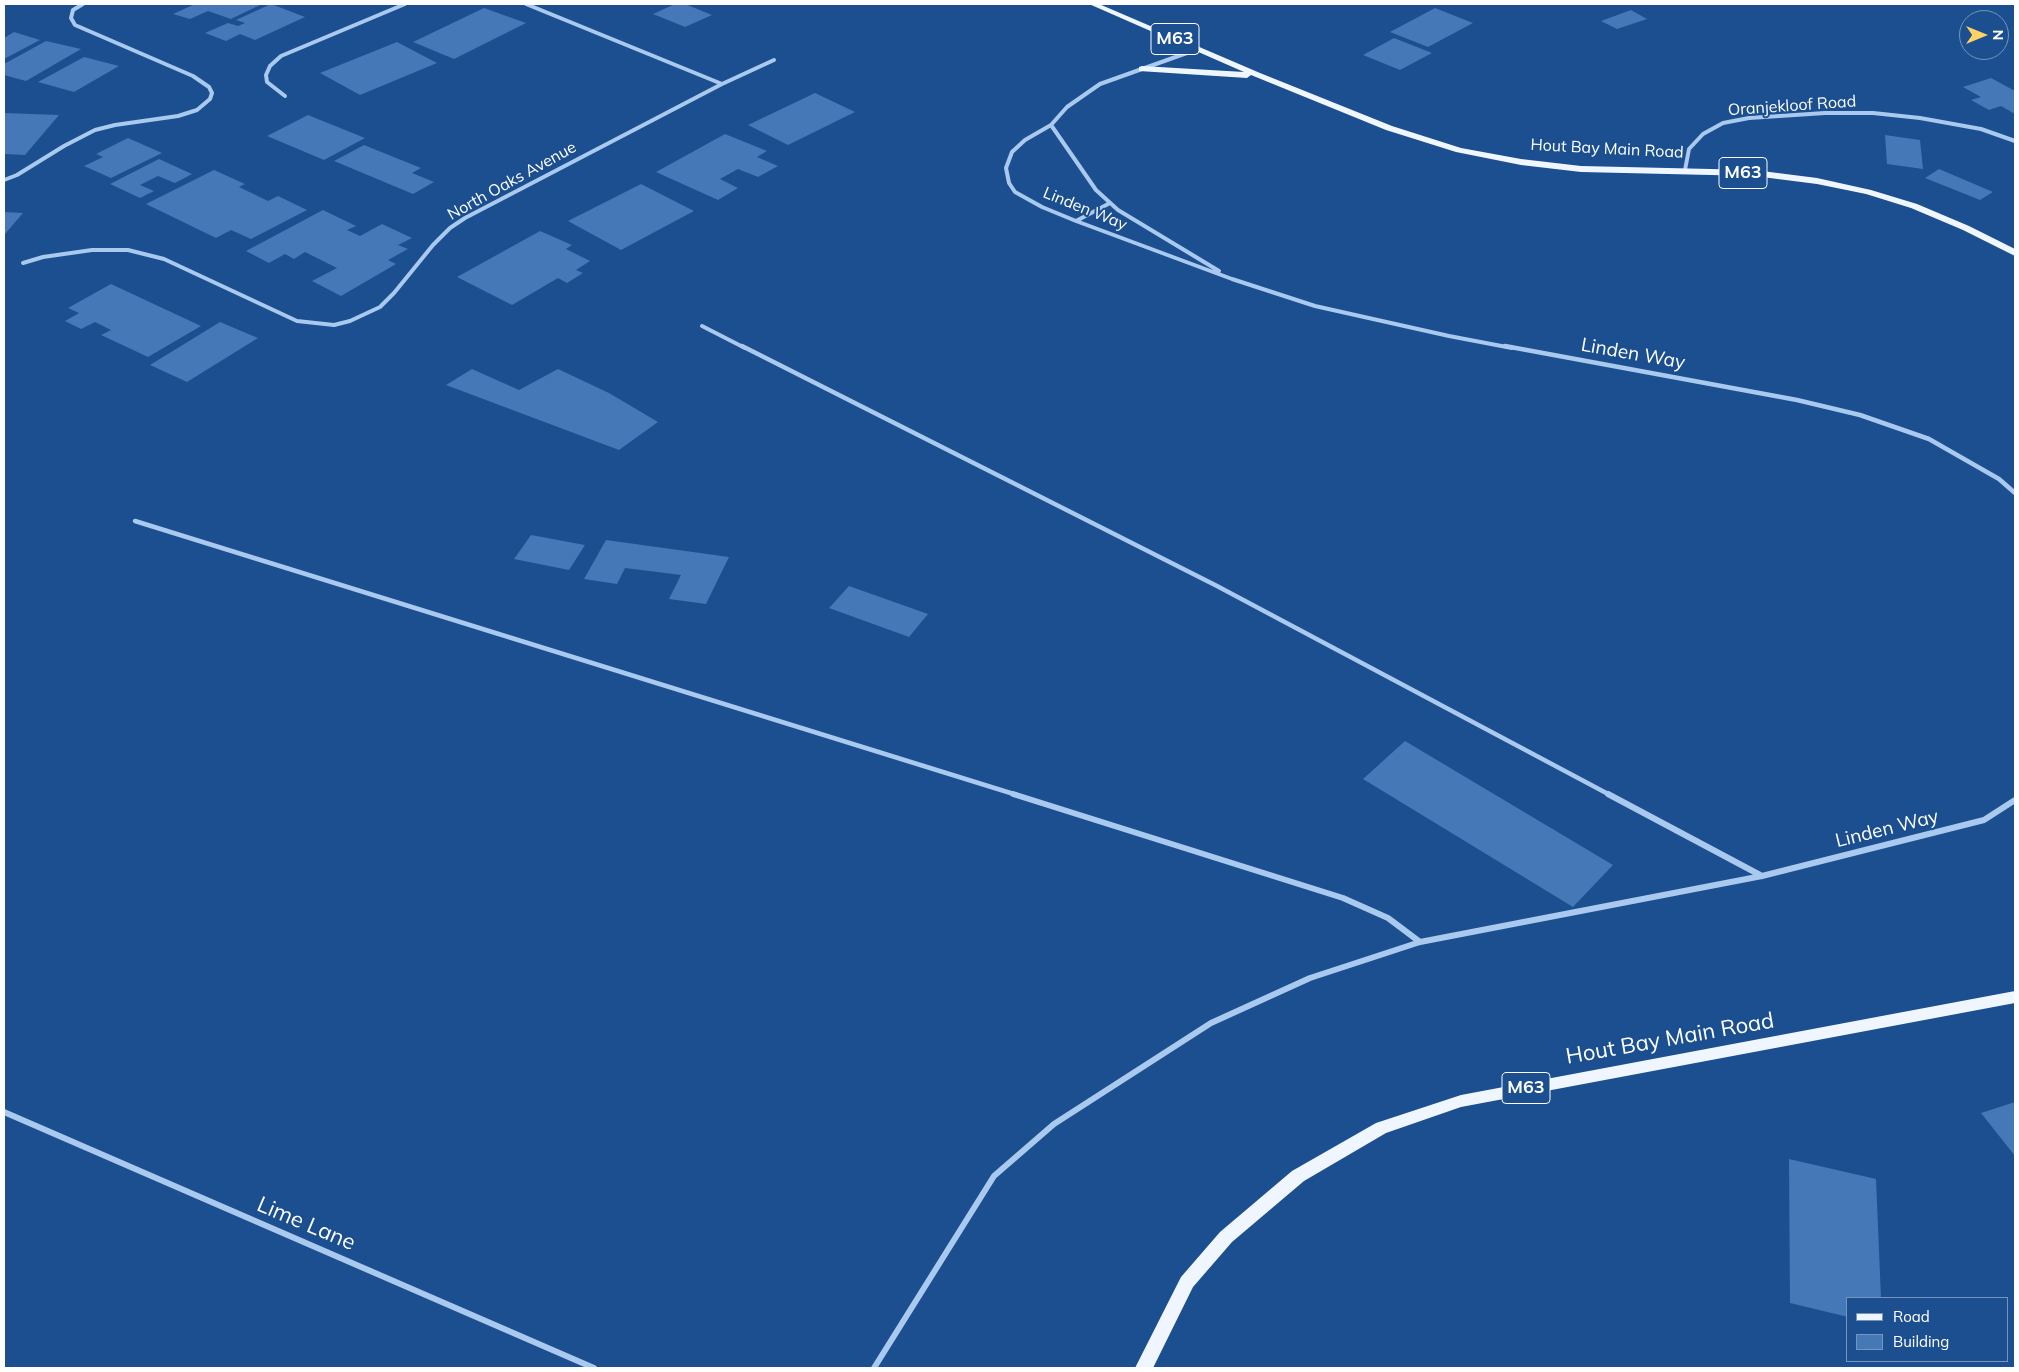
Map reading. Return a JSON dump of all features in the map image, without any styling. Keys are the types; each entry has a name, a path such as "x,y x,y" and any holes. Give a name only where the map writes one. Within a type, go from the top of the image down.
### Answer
{"main road":[{"name":"Hout Bay Main Road","path":"1093,4 1257,75 1389,128 1458,150 1493,158 1581,168 1754,173 1817,181 1868,192 1914,206 1966,228 2015,253"},
{"path":"1142,69 1257,75"},
{"name":"Hout Bay Main Road","path":"1144,1368 1186,1282 1226,1236 1298,1176 1380,1128 1461,1101 2015,997"}],"street":[{"path":"4,180 17,175 64,146 95,130 115,125 178,116 197,110 210,99 212,93 209,88 193,76 75,25 71,18 73,10 83,4"},
{"path":"285,96 267,82 266,75 270,66 281,56 404,4"},
{"path":"526,4 722,84"},
{"name":"Linden Way","path":"1198,49 1100,84 1067,107 1051,125 1024,140 1012,152 1006,168 1009,182 1015,192 1042,207 1076,221 1232,279 1315,306 1449,336 1797,400 1860,416 1928,438 1999,479 2015,493"},
{"name":"North Oaks Avenue","path":"22,263 43,257 92,250 128,250 164,259 297,321 334,325 350,321 380,307 394,293 433,245 450,228 465,218 722,84 774,60"},
{"name":"Oranjekloof Road","path":"1685,170 1689,149 1703,134 1723,123 1750,118 1825,112 1873,113 1920,118 1980,129 2015,141"},
{"name":"Linden Way","path":"1051,125 1096,190 1110,203 1155,234 1232,279"},
{"path":"1076,221 1110,203"},
{"path":"702,326 1216,586 1762,876"},
{"path":"134,521 1290,880 1343,898 1388,918 1420,942"},
{"name":"Linden Way","path":"874,1368 994,1176 1054,1124 1211,1023 1310,978 1420,942 1762,876 1984,820 2015,800"},
{"name":"Lime Lane","path":"4,1112 594,1368"}],"building":[{"path":"195,4 262,4 231,19 208,11 190,19 173,14"},
{"path":"271,4 305,17 255,40 240,34 226,41 205,33 228,23 238,26 245,23 236,20"},
{"path":"675,4 685,4 712,15 685,27 653,14"},
{"path":"484,8 526,23 454,59 413,42"},
{"path":"1435,8 1473,23 1428,47 1390,32"},
{"path":"1631,10 1647,19 1617,29 1601,21"},
{"path":"14,32 40,40 4,59 4,38"},
{"path":"1394,38 1432,53 1400,70 1363,55"},
{"path":"46,41 81,49 26,81 4,75 4,64"},
{"path":"397,42 437,63 360,95 320,73"},
{"path":"84,57 119,66 74,92 38,82"},
{"path":"1991,78 2015,91 2015,114 2001,106 1989,110 1971,100 1981,97 1963,87"},
{"path":"815,93 855,112 788,145 748,125"},
{"path":"4,113 59,115 25,155 4,154"},
{"path":"308,115 365,138 324,160 267,136"},
{"path":"725,134 767,151 757,157 778,166 758,177 738,169 720,179 738,188 718,200 656,172"},
{"path":"1885,135 1920,140 1923,169 1887,164"},
{"path":"128,138 162,153 111,178 84,166 103,157 96,154"},
{"path":"364,145 421,168 412,173 434,182 413,194 334,161"},
{"path":"159,159 192,174 175,183 158,176 140,185 154,191 140,198 110,184"},
{"path":"1939,169 1993,192 1980,200 1925,178"},
{"path":"214,170 245,184 239,187 268,201 278,196 307,210 251,239 231,230 216,238 146,204"},
{"path":"641,184 694,211 621,250 568,221"},
{"path":"323,210 356,226 347,230 360,236 382,224 412,238 398,245 408,249 388,260 396,264 341,296 312,281 337,268 305,252 294,259 285,254 269,263 246,251"},
{"path":"4,212 23,213 5,234 4,234"},
{"path":"540,231 572,245 566,249 590,261 576,270 583,273 567,283 558,278 512,305 457,277"},
{"path":"111,284 201,326 148,357 101,335 111,330 95,322 81,329 65,321 79,313 68,308"},
{"path":"220,322 258,338 187,382 150,365"},
{"path":"472,369 519,390 558,369 609,393 658,422 619,450 446,385"},
{"path":"531,535 585,545 569,570 514,559"},
{"path":"606,540 729,557 706,604 669,599 681,575 625,568 617,584 584,579"},
{"path":"849,586 928,614 909,637 829,608"},
{"path":"1405,741 1613,865 1573,907 1363,779"},
{"path":"2015,1102 2015,1156 1981,1113"},
{"path":"1789,1159 1876,1179 1881,1297 1846,1297 1846,1317 1790,1303"}]}
